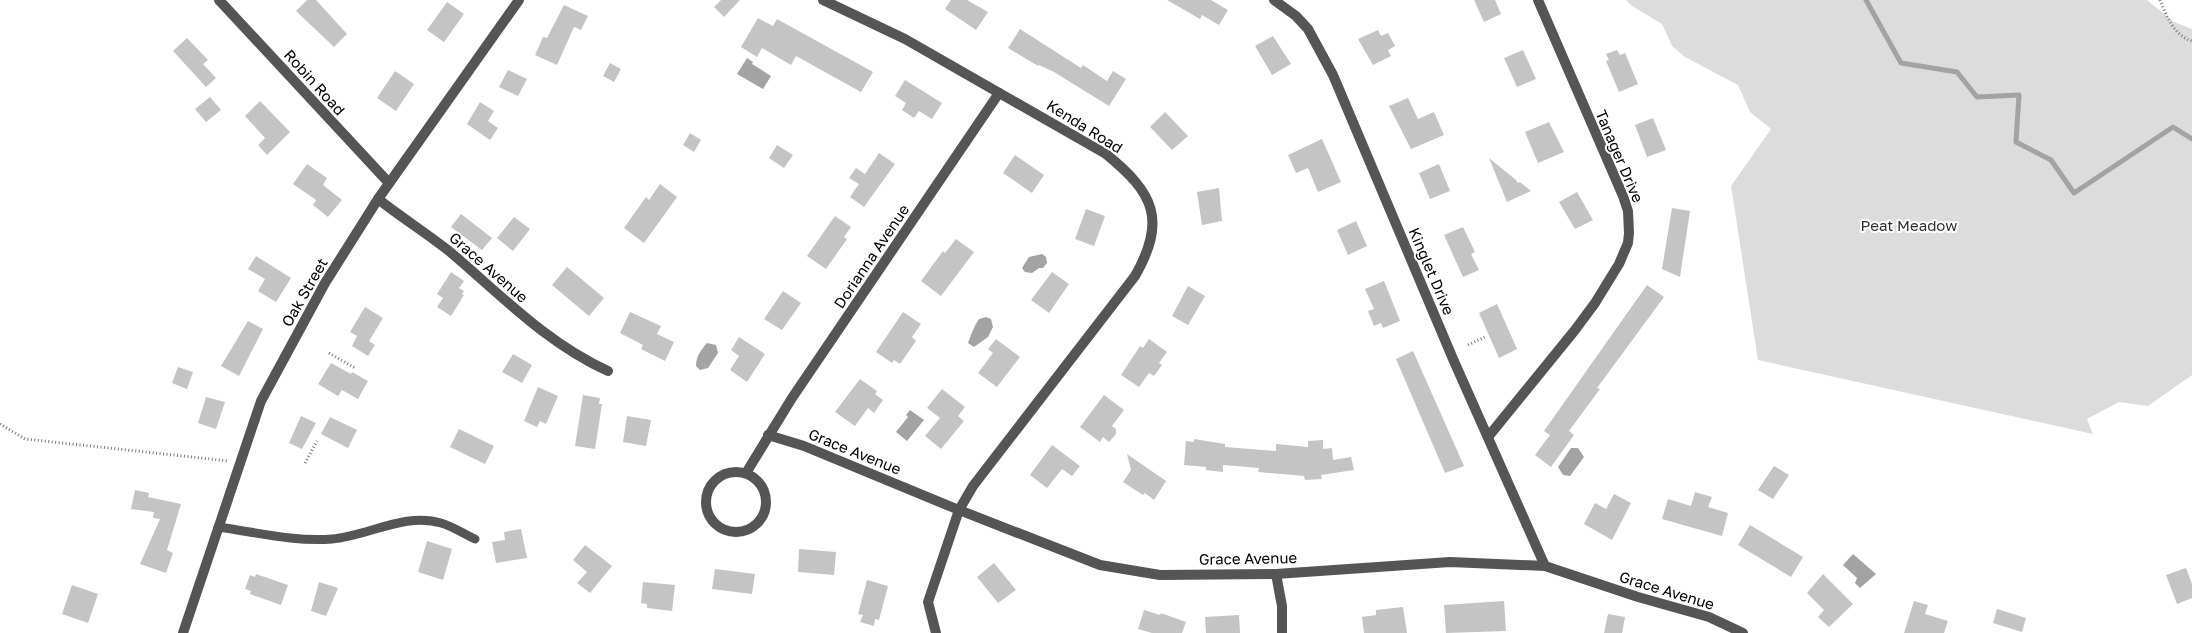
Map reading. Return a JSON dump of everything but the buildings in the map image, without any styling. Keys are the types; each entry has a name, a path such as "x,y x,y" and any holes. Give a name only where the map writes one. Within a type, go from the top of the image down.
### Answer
{"street":[{"name":"Robin Road","path":"219,0 389,183"},
{"name":"Oak Street","path":"183,633 260,401 325,283 378,199 518,0"},
{"name":"Kenda Road","path":"823,0 886,29 1088,143 1122,167 1146,198 1154,222 1153,234 1145,258 1135,276 973,486 960,510 928,602 936,633"},
{"name":"Kinglet Drive","path":"1274,0 1302,22 1320,48 1545,566"},
{"name":"Tanager Drive","path":"1488,437 1595,303 1624,254 1629,233 1628,211 1623,196 1538,0"},
{"name":"Dorianna Avenue","path":"746,473 768,435 999,93"},
{"name":"Grace Avenue","path":"378,199 447,250 538,329 573,353 608,371"},
{"name":"Grace Avenue","path":"768,435 804,446 1100,565 1160,575 1276,574 1450,562 1545,566 1638,597 1709,617 1743,633"},
{"path":"729,473 746,473 761,484 766,502 765,511 760,520 745,531 727,530 712,520 708,513 706,496 709,488 718,477 729,473"},
{"path":"1276,574 1282,606 1282,633"}],"lane":[{"path":"218,528 297,538 330,539 355,536 406,521 423,520 441,523 475,539"}],"path":[{"path":"2160,0 2165,14 2172,24 2180,34 2192,41"},
{"path":"1468,345 1487,336"},
{"path":"329,353 354,368"},
{"path":"0,424 25,439 240,462"},
{"path":"304,463 317,441"}],"green space":[{"name":"Peat Meadow","path":"1626,0 2147,0 2174,22 2192,29 2192,375 2148,406 2119,402 2087,419 2093,434 1758,360 1731,186 1771,129 1750,112 1738,85 1685,57 1672,46 1662,24 1632,6"}],"shaded area":[{"path":"747,58 753,62 752,64 771,76 763,89 737,74"},
{"path":"1042,254 1046,257 1047,263 1043,268 1039,268 1032,273 1025,272 1022,268 1029,257"},
{"path":"986,317 991,319 993,327 988,337 974,347 968,343 971,334 979,319"},
{"path":"707,343 716,345 718,353 708,368 700,370 696,366 697,359"},
{"path":"910,410 924,420 907,441 896,432 908,417 906,415"},
{"path":"1571,448 1578,448 1584,457 1570,476 1563,475 1558,467"},
{"path":"1853,554 1876,574 1860,588 1855,583 1857,578 1843,565"}],"waterway":[{"path":"1866,0 1901,63 1957,72 1977,97 2019,95 2016,142 2051,160 2074,193 2173,127 2192,139"}]}
